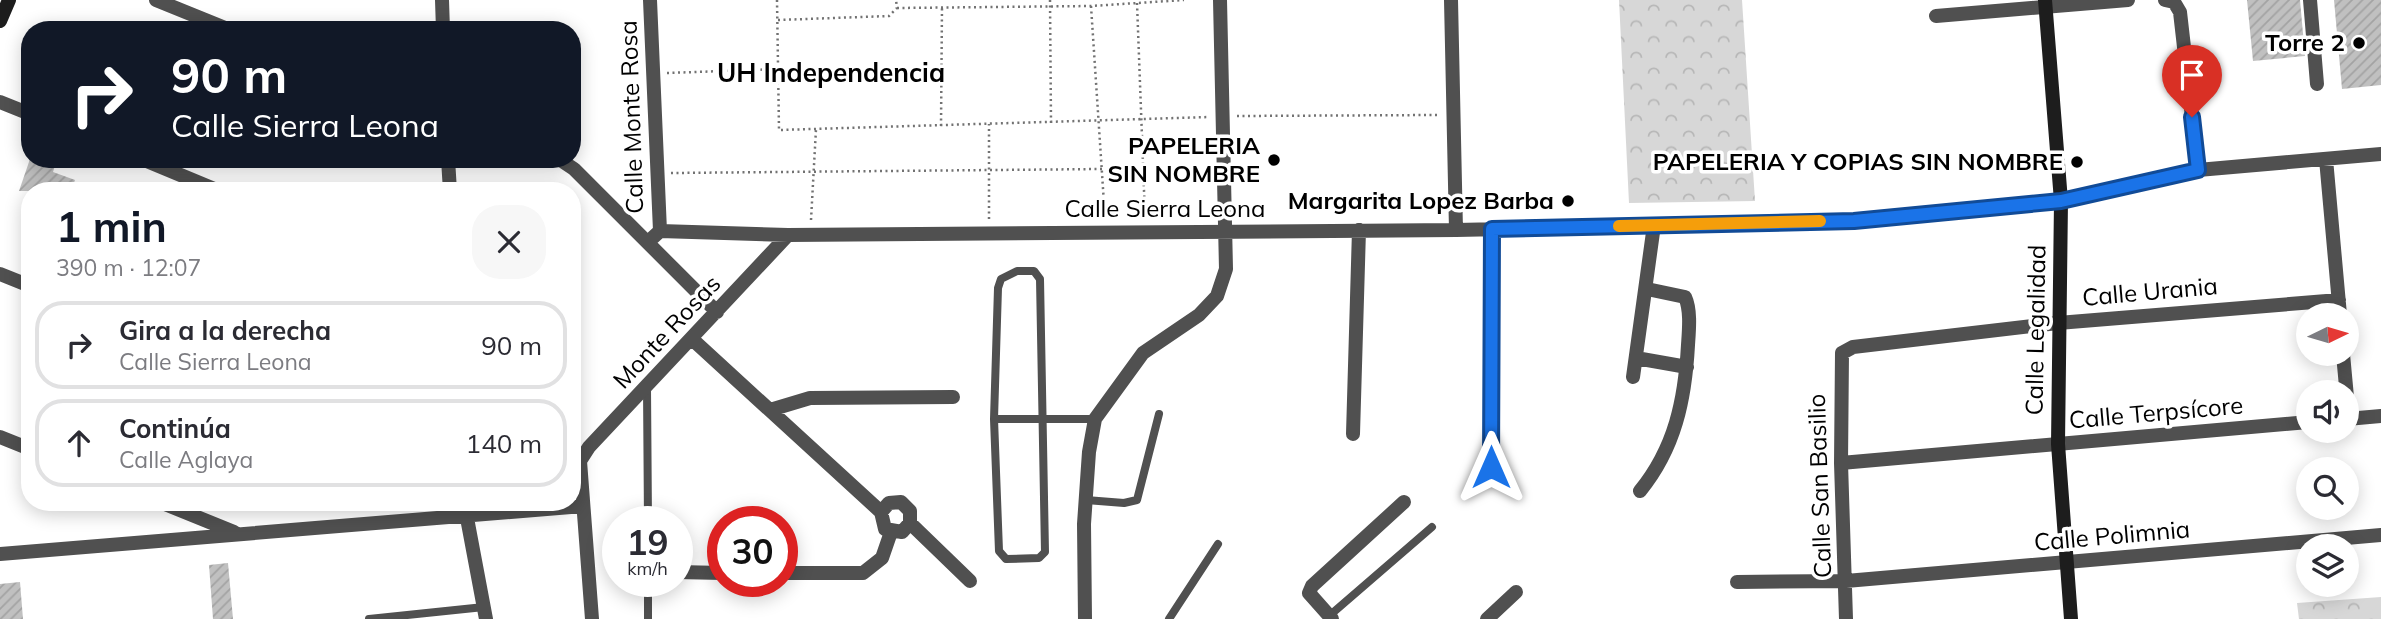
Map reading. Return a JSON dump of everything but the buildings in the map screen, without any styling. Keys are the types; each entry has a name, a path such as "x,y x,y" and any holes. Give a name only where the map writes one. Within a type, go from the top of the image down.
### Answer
{"street":[{"path":"0,21 9,0"},
{"path":"156,0 208,21"},
{"path":"442,0 443,21"},
{"name":"Calle Monte Rosa","path":"650,0 660,231"},
{"path":"1085,619 1088,453 1095,419 1143,354 1199,315 1217,296 1226,269 1220,0"},
{"path":"1451,0 1456,230"},
{"path":"1936,16 2045,2 2128,0"},
{"path":"2165,0 2174,2 2180,12 2198,170"},
{"path":"2310,0 2316,84"},
{"name":"Calle Legalidad","path":"2045,2 2061,201 2058,444 2071,619"},
{"path":"0,102 21,110"},
{"name":"Calle Sierra Leona","path":"660,231 810,235 1456,230 1854,221 2061,201 2198,170 2381,154"},
{"path":"2326,159 2339,303"},
{"path":"164,168 197,182"},
{"path":"569,168 648,242 717,312"},
{"path":"1633,377 1654,225"},
{"path":"1491,467 1492,229"},
{"path":"1353,434 1359,230"},
{"path":"648,242 660,231"},
{"name":"Monte Rosas","path":"581,459 589,447 788,235"},
{"path":"0,274 21,282"},
{"path":"1640,491 1657,467 1673,434 1687,366 1689,336 1685,297 1647,289"},
{"name":"Calle Urania","path":"1842,353 1853,346 2058,323 2296,310"},
{"path":"692,339 881,512"},
{"name":"Calle San Basilio","path":"1842,353 1841,463 1846,619"},
{"path":"1636,358 1687,366"},
{"path":"770,410 810,398 953,397"},
{"path":"2359,418 2381,416"},
{"name":"Calle Terpsícore","path":"1841,463 2296,423"},
{"path":"0,437 21,445"},
{"name":"Monte Rosas","path":"581,476 583,506"},
{"path":"901,502 910,511 910,523 902,532 891,532 881,524 881,512 889,503 901,502"},
{"path":"1330,617 1309,593 1312,586 1404,502"},
{"path":"583,506 592,619"},
{"path":"182,511 237,533"},
{"path":"0,554 445,511"},
{"path":"464,511 485,613"},
{"path":"910,523 970,582"},
{"path":"798,573 863,573 882,558 891,532"},
{"name":"Calle Polimnia","path":"1737,582 1846,581 2381,535"},
{"path":"1487,619 1516,592"}],"lane":[{"path":"1026,271 1038,273 1045,552 1039,558 1006,559 1001,557 999,551 995,419 998,288 1007,275 1026,271"},
{"path":"647,388 648,506"},
{"path":"1086,500 1124,503 1138,500 1159,414"},
{"path":"995,419 1095,419"},
{"path":"1330,617 1432,527"},
{"path":"1170,619 1218,544"},
{"path":"648,597 648,619"},
{"path":"369,619 485,613"}],"path":[{"path":"776,0 779,130 1224,116 1453,115"},
{"path":"897,0 897,8"},
{"path":"1050,0 1051,123"},
{"path":"778,20 888,16 897,8 1091,6 1184,0"},
{"path":"1136,1 1145,232"},
{"path":"1091,6 1106,232"},
{"path":"941,126 942,8"},
{"path":"653,74 779,69"},
{"path":"989,124 989,233"},
{"path":"810,235 817,129"},
{"path":"657,173 1102,169"}],"green space":[{"path":"1619,0 1742,0 1755,201 1629,203"},
{"path":"2381,597 2381,619 2299,619 2297,603"}],"slow traffic":[{"path":"1619,226 1820,221"}],"place":[{"name":"Torre 2","path":"2359,43"},
{"name":"PAPELERIA SIN NOMBRE","path":"1274,160"},
{"name":"PAPELERIA Y COPIAS SIN NOMBRE","path":"2077,162"},
{"name":"Margarita Lopez Barba","path":"1568,201"}],"district":[{"name":"UH Independencia","path":"831,73"}],"route":[{"path":"1491,467 1492,229 1854,221 2061,201 2198,170 2192,117"}]}
